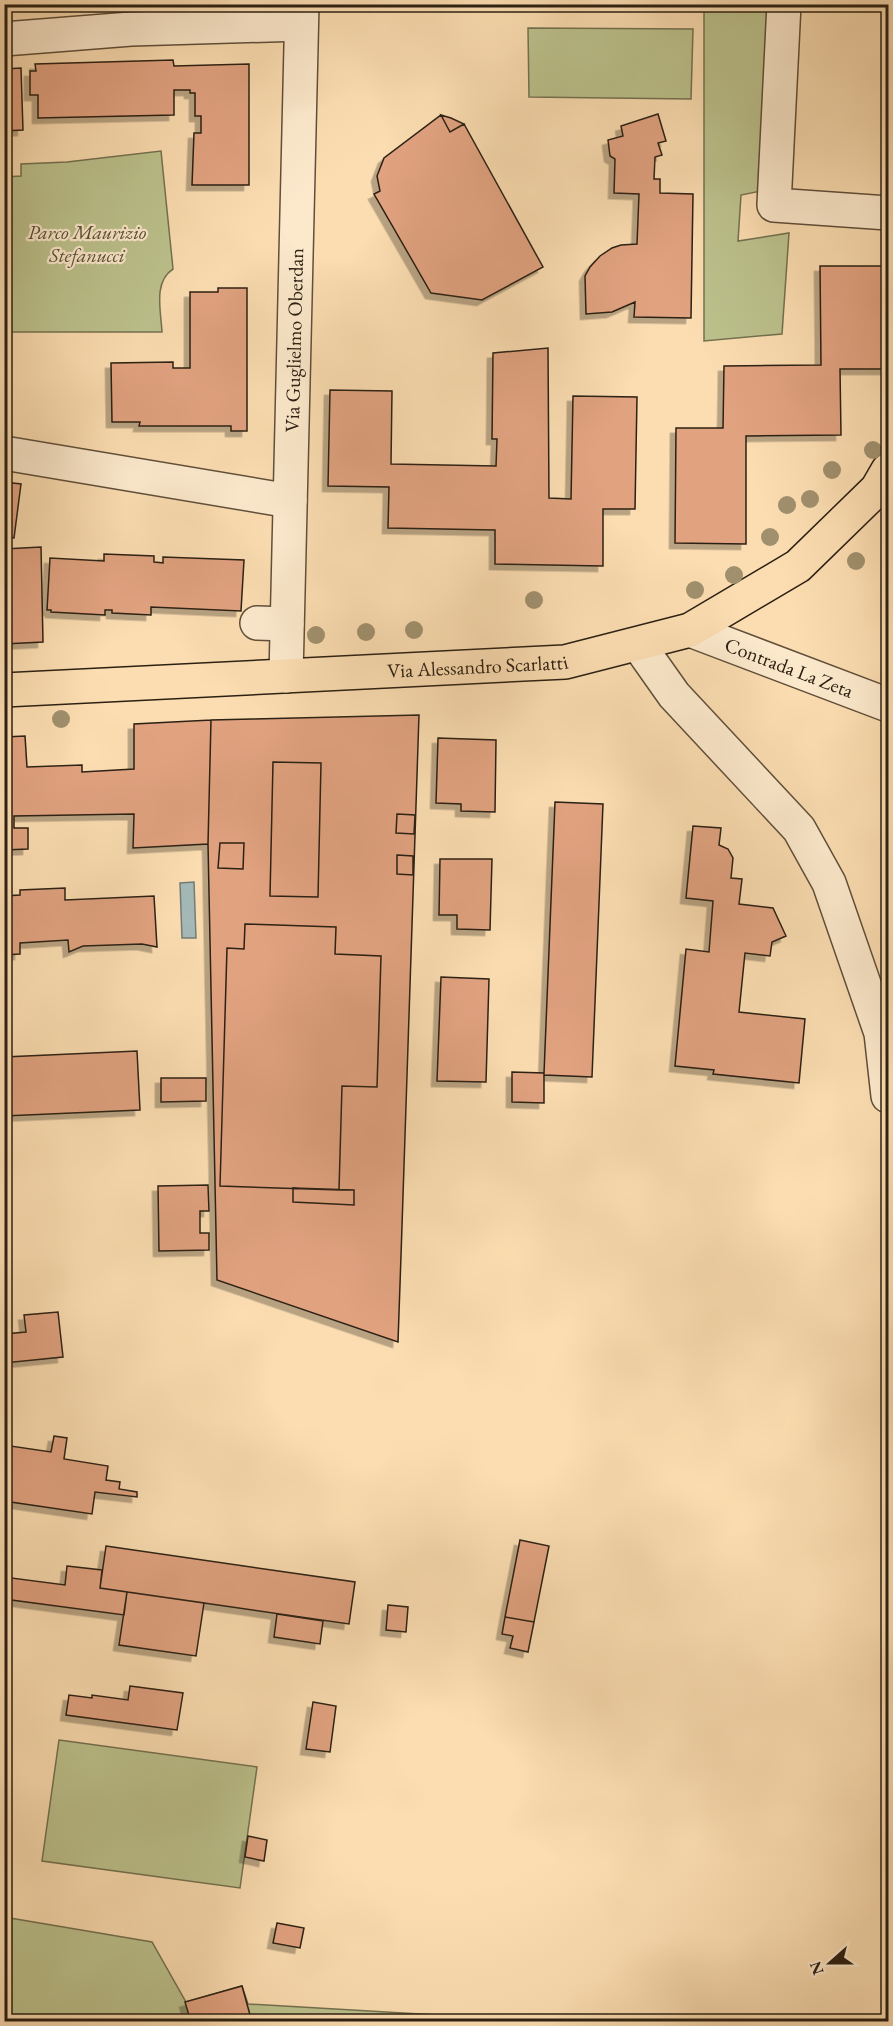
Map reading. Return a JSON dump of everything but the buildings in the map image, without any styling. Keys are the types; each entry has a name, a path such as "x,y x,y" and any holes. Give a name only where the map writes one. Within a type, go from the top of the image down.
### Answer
{"main road":[{"name":"Via Alessandro Scarlatti","path":"4,690 565,662 639,644 690,630 798,566 877,489 888,470"}],"street":[{"path":"784,4 774,205 888,213"},
{"path":"4,39 94,18 301,14"},
{"name":"Via Guglielmo Oberdan","path":"286,676 272,623 290,501 301,14"},
{"path":"4,453 290,501"},
{"name":"Contrada La Zeta","path":"690,630 888,705"},
{"path":"639,644 674,695 799,829 829,883 881,1033 888,1096"}],"green space":[{"path":"704,5 767,5 761,191 741,195 738,241 789,233 782,334 704,341"},
{"path":"528,28 693,29 691,99 529,97"},
{"name":"Parco Maurizio Stefanucci","path":"161,151 173,269 163,281 160,289 162,332 5,332 5,177 21,176 21,164 67,162"},
{"path":"59,1740 257,1767 240,1888 42,1861"},
{"path":"4,1917 152,1942 186,2002 242,1986 248,2004 538,2021 5,2021"}],"shaded area":[{"path":"194,882 196,938 182,938 180,883"}]}
